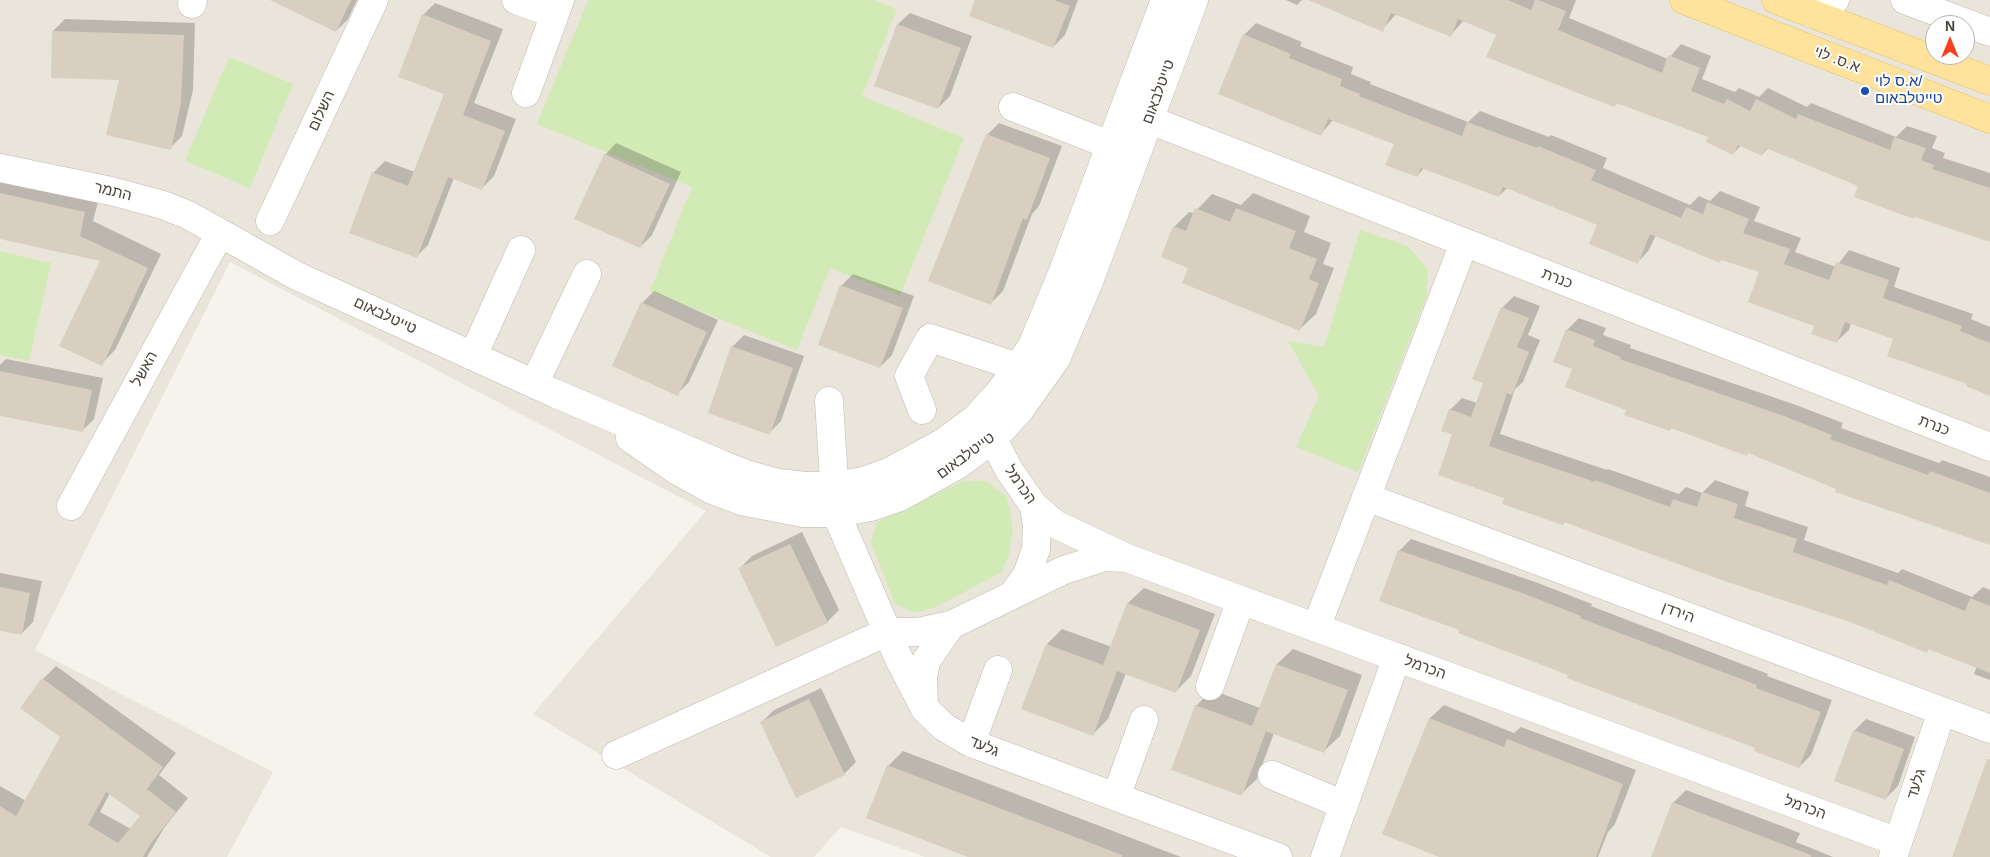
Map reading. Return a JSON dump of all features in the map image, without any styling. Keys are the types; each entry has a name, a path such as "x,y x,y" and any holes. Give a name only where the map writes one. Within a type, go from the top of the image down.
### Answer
{"main road":[{"name":"א.ס. לוי","path":"1684,0 1990,119"},
{"path":"1776,0 1990,81"}],"street":[{"name":"השלום","path":"270,221 374,0"},
{"path":"516,0 557,7 526,93"},
{"name":"טייטלבאום","path":"220,233 297,276 544,389 749,476 787,484 833,486 864,481 889,472 944,442 975,419 998,394 1032,346 1046,314 1165,0"},
{"name":"טייטלבאום","path":"544,389 628,436 676,470 712,490 741,501 773,509 803,513 836,513 871,507 900,497 959,464 993,439 1019,411 1056,358 1088,284 1194,0"},
{"path":"1812,14 1834,0"},
{"path":"1905,0 1990,32"},
{"path":"1013,107 1110,145"},
{"name":"כנרת","path":"1124,110 1990,447"},
{"name":"התמר","path":"0,168 111,191 163,205 188,215 220,233"},
{"name":"האשל","path":"71,506 220,233"},
{"path":"1316,628 1464,243"},
{"path":"473,356 521,250"},
{"path":"544,389 587,274"},
{"path":"922,410 909,376 930,338 1018,367"},
{"name":"גלעד","path":"829,401 836,513 912,688 925,709 944,726 971,743 1278,857"},
{"name":"הכרמל","path":"993,439 1009,470 1034,506 1055,524 1127,558 1397,657 1896,850"},
{"name":"הירדן","path":"1366,497 1990,729"},
{"path":"1014,593 1027,575 1036,549 1037,526 1034,506"},
{"path":"616,756 887,632 918,632 951,625 1014,593 1084,563 1105,557 1127,558"},
{"path":"1210,686 1241,600"},
{"path":"925,709 923,678 926,661 951,625"},
{"path":"1325,857 1397,657"},
{"path":"971,743 998,670"},
{"name":"גלעד","path":"1896,850 1942,711"},
{"path":"1116,796 1144,720"},
{"path":"1272,775 1344,805"}],"shaded area":[{"path":"0,0 1990,0 1990,857 925,857 841,827 814,857 771,857 533,714 706,511 230,262 35,650 273,772 227,857 0,857"}],"green space":[{"path":"588,0 874,0 897,9 862,96 964,138 900,296 830,268 797,350 650,291 692,187 537,124"},
{"path":"229,57 293,84 250,188 185,161"},
{"path":"1360,230 1408,246 1428,269 1426,298 1358,472 1296,447 1319,396 1288,341 1324,347"},
{"path":"0,251 51,263 29,361 0,355"},
{"path":"964,481 986,481 1007,497 1013,529 1009,554 1002,572 938,606 916,613 895,604 871,542 877,522"}],"building":[{"path":"270,0 351,0 336,32"},
{"path":"975,0 1054,0 1070,6 1053,48 969,16"},
{"path":"1308,0 1508,0 1531,10 1535,0 1538,0 1566,11 1558,30 1662,73 1668,55 1700,68 1691,91 1724,104 1727,99 1750,111 1756,99 1796,119 1798,114 1890,150 1894,137 1926,148 1921,160 1934,165 1932,169 1990,188 1990,242 1915,217 1914,219 1854,197 1858,186 1766,148 1762,156 1738,145 1733,155 1706,142 1708,137 1616,103 1614,107 1486,57 1496,35 1458,19 1451,37 1391,13 1383,32"},
{"path":"422,14 491,41 463,115 505,131 482,190 448,177 417,258 349,233 372,172 408,186 444,94 398,77"},
{"path":"897,24 961,48 938,109 874,86"},
{"path":"52,31 184,35 181,103 171,150 106,135 119,80 51,78"},
{"path":"1243,34 1291,54 1289,58 1342,79 1340,86 1360,94 1359,96 1462,136 1467,122 1537,148 1538,146 1596,170 1591,180 1681,218 1686,207 1703,214 1707,202 1749,219 1743,233 1790,249 1784,264 1829,280 1836,262 1889,280 1883,298 1962,326 1960,331 1990,343 1990,396 1966,386 1967,384 1887,356 1893,339 1845,322 1837,343 1811,334 1814,326 1748,302 1759,272 1721,260 1720,263 1650,234 1638,264 1589,244 1597,225 1503,187 1499,197 1421,168 1417,177 1385,165 1394,144 1328,119 1321,136 1218,94"},
{"path":"986,134 1050,158 1027,220 1023,218 991,305 928,281"},
{"path":"604,154 670,184 640,248 574,219"},
{"path":"0,193 85,212 80,236 148,268 102,366 59,346 100,261 0,239"},
{"path":"1195,208 1230,222 1236,208 1296,231 1289,248 1317,259 1309,279 1319,283 1300,331 1182,283 1188,268 1161,257 1173,226 1186,231"},
{"path":"840,285 903,308 880,368 818,345"},
{"path":"641,302 707,332 678,396 612,366"},
{"path":"1501,307 1529,318 1517,347 1529,352 1512,395 1507,393 1489,446 1595,482 1595,480 1670,507 1673,499 1697,507 1702,492 1738,504 1734,518 1797,539 1793,552 1887,585 1889,580 1965,611 1970,598 1990,606 1990,673 1928,649 1927,653 1850,622 1724,581 1564,522 1563,525 1502,504 1504,498 1438,475 1452,434 1441,431 1449,409 1471,417 1483,383 1472,379"},
{"path":"1566,329 1595,340 1593,346 1621,357 1620,359 1784,416 1832,435 1830,439 1928,475 1930,471 1990,493 1990,545 1835,492 1836,489 1748,453 1747,456 1671,428 1670,431 1624,415 1626,410 1565,387 1572,369 1553,362"},
{"path":"731,346 793,368 770,435 708,413"},
{"path":"0,371 92,390 83,432 0,416"},
{"path":"790,544 828,623 776,647 738,568"},
{"path":"1398,550 1525,594 1581,616 1580,618 1757,685 1756,688 1821,712 1799,768 1754,751 1755,748 1567,678 1568,675 1458,633 1459,630 1379,601"},
{"path":"0,587 30,593 22,635 0,631"},
{"path":"1127,603 1200,630 1176,693 1117,671 1093,736 1021,709 1046,644 1103,665"},
{"path":"1276,664 1348,690 1324,753 1252,726"},
{"path":"42,678 163,767 147,789 176,812 151,843 143,857 0,857 0,806 16,816 60,737 20,708","holes":["106,792 140,816 118,843 88,825"]},
{"path":"809,699 845,775 796,798 760,722"},
{"path":"1195,705 1266,731 1242,796 1171,770"},
{"path":"1429,718 1504,747 1507,739 1623,784 1596,857 1439,857 1382,834"},
{"path":"1853,730 1904,749 1886,800 1834,781"},
{"path":"1987,759 1990,759 1990,857 1952,857"},
{"path":"887,765 1122,855 1122,857 968,857 866,818"},
{"path":"1672,802 1811,855 1811,857 1651,857"}],"place":[{"name":"א.ס לוי/ טייטלבאום","path":"1865,91"}]}
